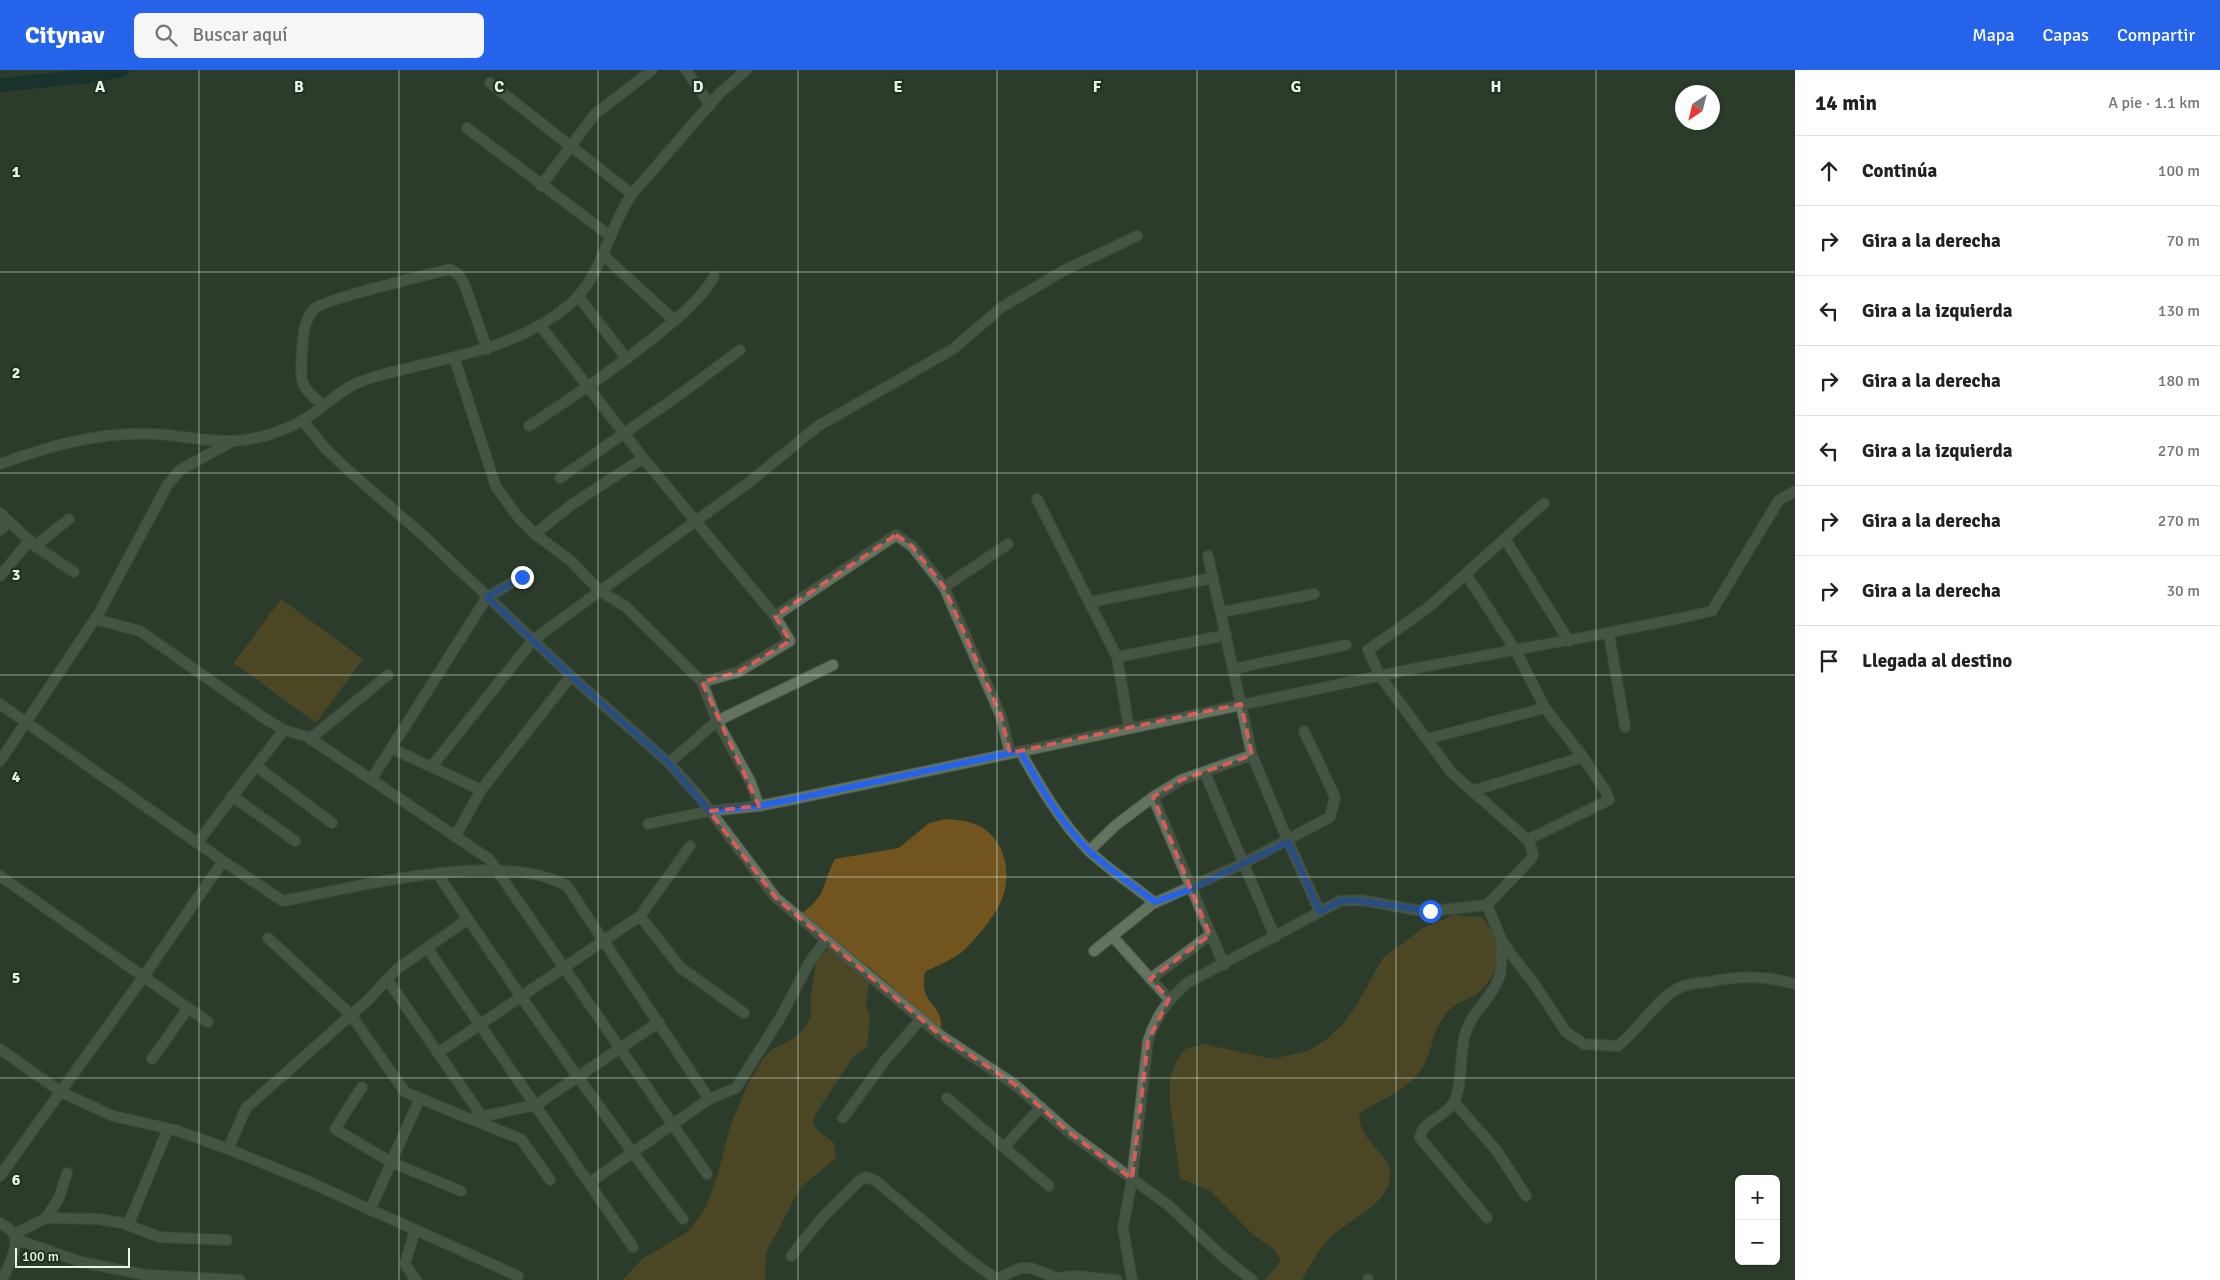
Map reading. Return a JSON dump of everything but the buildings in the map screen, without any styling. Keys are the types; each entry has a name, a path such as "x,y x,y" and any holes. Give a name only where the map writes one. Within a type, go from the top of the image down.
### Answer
{"street":[{"path":"541,186 595,114 652,70"},
{"path":"686,70 710,105"},
{"path":"0,761 95,619 168,484 180,470 233,441 282,429 302,420 354,384 380,375 487,349 522,336 569,305 578,296 602,254 623,207 632,194 710,105 746,70"},
{"path":"490,83 632,194"},
{"path":"467,128 541,186 610,236"},
{"path":"432,766 533,640 600,592 695,519 752,480 818,426 953,349 1002,307 1063,271 1137,236"},
{"path":"602,254 675,321"},
{"path":"323,405 310,395 300,380 304,324 315,307 381,287 450,270 458,274 464,283 487,349"},
{"path":"529,426 587,388 675,321 708,287 714,277"},
{"path":"578,296 627,359"},
{"path":"540,325 623,434 775,616 790,642 738,672 702,682"},
{"path":"560,478 740,350"},
{"path":"454,357 496,487 519,518 534,534 572,561 600,592 625,606 702,682 717,721 750,782 759,806"},
{"path":"302,420 349,471 425,538 571,676 669,763 709,811 776,898 940,1035 1014,1084 1072,1134 1168,1205 1222,1256 1252,1280"},
{"path":"0,464 48,446 113,434 155,434 233,441"},
{"path":"534,534 571,505 643,458"},
{"path":"648,824 709,811 759,806 1241,704 1516,650 1609,634 1712,611 1779,500 1795,491"},
{"path":"1037,499 1116,657 1129,728"},
{"path":"1132,1280 1123,1228 1132,1179 1148,1041 1153,1024 1169,999 1187,983 1224,965 1340,901 1353,900 1415,910 1487,905 1531,860 1533,854 1527,840 1452,774 1380,676 1368,650 1429,607 1544,503"},
{"path":"0,513 33,543 74,572"},
{"path":"0,576 33,543 69,519"},
{"path":"0,530 9,522"},
{"path":"775,616 896,535 912,546 944,586 1015,752 1050,804 1089,851 1155,902"},
{"path":"1505,539 1569,641"},
{"path":"944,586 1008,544"},
{"path":"1208,556 1222,612 1252,755 1288,842 1320,912"},
{"path":"1466,574 1516,650 1546,708 1583,757 1606,792 1608,800 1527,840"},
{"path":"371,780 393,749 487,597 522,577"},
{"path":"1090,602 1213,578"},
{"path":"1222,612 1314,594"},
{"path":"95,619 140,631 257,713 284,730 310,739 489,859 706,1174"},
{"path":"1609,634 1624,727"},
{"path":"1116,657 1226,635"},
{"path":"1233,669 1346,645"},
{"path":"669,763 717,721 833,665"},
{"path":"310,739 388,675"},
{"path":"455,837 481,790 571,676"},
{"path":"0,704 222,861 284,901 437,873 496,871 534,873 555,879 566,886 659,1022 709,1100"},
{"path":"1427,740 1546,708"},
{"path":"197,843 284,730"},
{"path":"1094,951 1155,902 1191,889 1244,864 1288,842 1330,817 1335,796 1304,731"},
{"path":"393,749 481,790"},
{"path":"1089,851 1116,825 1153,797 1182,780 1252,755"},
{"path":"1472,791 1583,757"},
{"path":"256,766 332,823"},
{"path":"1205,773 1275,937"},
{"path":"232,796 295,841"},
{"path":"1153,797 1224,965"},
{"path":"438,1053 640,916 690,846"},
{"path":"0,1176 144,976 222,861"},
{"path":"437,873 521,997 633,1154 684,1219"},
{"path":"0,876 208,1022"},
{"path":"1487,905 1501,939 1533,982 1566,1032 1584,1044 1618,1046 1644,1022 1660,1002 1675,990 1690,984 1738,976 1759,976 1795,984"},
{"path":"640,916 681,968 744,1013"},
{"path":"228,1149 246,1108 352,1015 387,979 468,919"},
{"path":"1150,979 1210,935"},
{"path":"1112,936 1169,999"},
{"path":"268,938 352,1015 405,1092 419,1100 521,1139 550,1180"},
{"path":"1487,1218 1420,1138 1423,1128 1454,1102 1466,1032 1472,1015 1491,994 1500,977 1501,939"},
{"path":"589,1183 709,1100 736,1088 780,1018 810,961 826,940"},
{"path":"427,948 633,1247"},
{"path":"387,979 483,1118"},
{"path":"152,1059 188,1008"},
{"path":"843,1118 886,1059 921,1019"},
{"path":"470,1119 483,1118 536,1106 659,1022"},
{"path":"0,1049 61,1092 113,1116 168,1129 228,1149 307,1181 518,1276"},
{"path":"362,1087 334,1129 391,1162 461,1191"},
{"path":"947,1098 1049,1186"},
{"path":"370,1210 419,1100"},
{"path":"1454,1102 1496,1151 1526,1196"},
{"path":"1004,1147 1041,1107"},
{"path":"128,1225 168,1129"},
{"path":"15,1236 46,1218 59,1198 67,1173"},
{"path":"791,1256 823,1218 859,1181 866,1177 876,1181 996,1280 1020,1268 1031,1268 1057,1278 1075,1276 1117,1280"},
{"path":"46,1218 98,1219 128,1225 159,1236 227,1240"},
{"path":"0,1222 15,1236 81,1262 146,1275 240,1280"},
{"path":"415,1230 406,1264 416,1280"},
{"path":"2,1280 13,1254 15,1236"}],"highlighted area":[{"path":"896,535 912,546 944,587 1001,716 1010,753 1241,704 1252,755 1181,780 1153,797 1210,935 1150,979 1169,999 1148,1041 1132,1179 1071,1134 1014,1084 940,1035 776,898 709,811 759,806 702,682 738,672 790,641 775,616"}],"shaded area":[{"path":"281,599 363,659 316,723 234,663"},
{"path":"946,819 969,822 989,832 996,840 1005,860 1006,882 998,908 974,940 958,955 925,972 925,992 939,1014 941,1032 888,983 802,913 821,894 835,859 899,848 929,823"},
{"path":"1454,915 1482,917 1496,938 1498,945 1499,952 1496,967 1482,989 1474,996 1452,1007 1441,1020 1428,1056 1419,1073 1404,1087 1359,1114 1364,1133 1388,1165 1390,1173 1389,1184 1384,1194 1376,1203 1327,1241 1313,1259 1302,1280 1265,1280 1281,1261 1275,1250 1253,1235 1212,1192 1180,1178 1170,1103 1170,1078 1176,1061 1186,1049 1204,1044 1273,1059 1308,1051 1327,1039 1344,1023 1356,1006 1383,958 1423,928"},
{"path":"829,949 869,982 866,1005 870,1017 867,1047 853,1057 816,1113 813,1122 817,1130 834,1143 836,1158 800,1188 766,1253 765,1280 623,1280 642,1259 688,1232 705,1209 717,1177 731,1124 748,1084 763,1059 771,1050 793,1039 805,1028 811,1016 811,995 816,961"}],"waterway":[{"path":"0,85 91,76 122,70"}],"route":[{"path":"522,577 487,597 571,676 669,763 702,800 709,811 759,806 1020,751 1050,804 1089,851 1155,902 1191,889 1288,842 1320,912 1340,901 1353,900 1430,911"}]}
